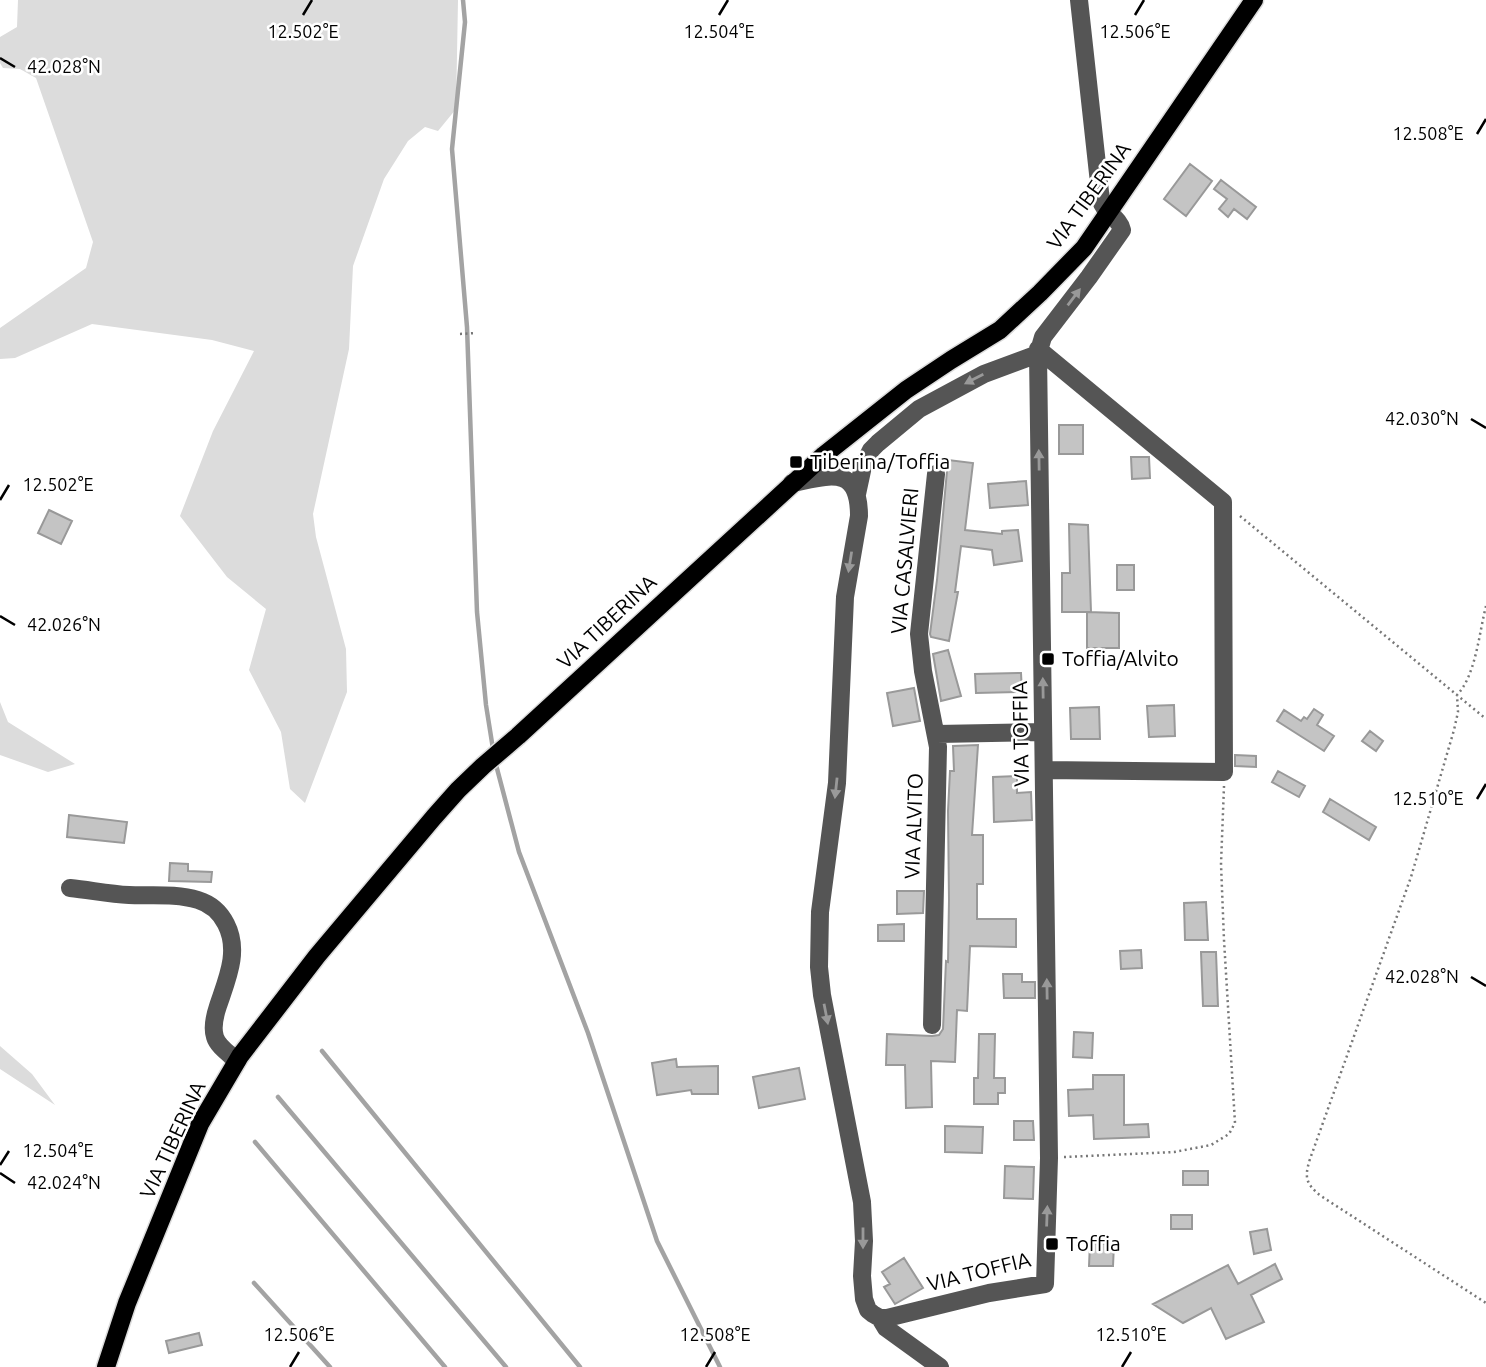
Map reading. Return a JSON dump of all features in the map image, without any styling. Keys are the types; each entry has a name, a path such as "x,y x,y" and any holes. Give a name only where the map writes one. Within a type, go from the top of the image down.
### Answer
{"main road":[{"name":"VIA TIBERINA","path":"106,1367 127,1303 200,1124 237,1061 317,956 458,790 483,766 824,454 906,390 999,330 1040,293 1084,248 1254,0"}],"street":[{"path":"940,1367 886,1328 880,1318 869,1310 864,1299 862,1202 822,995 818,943 837,782 845,597 859,516 857,494 863,466 871,450 919,409 984,373 1038,352 1044,337 1122,230 1119,221 1103,208 1101,201 1079,0"},
{"path":"1038,352 1223,502 1224,772 1044,770"},
{"name":"VIA TOFFIA","path":"880,1318 989,1293 1045,1284 1049,1158 1038,352"},
{"path":"824,454 838,477"},
{"name":"VIA CASALVIERI","path":"936,474 919,634 923,671 937,734"},
{"path":"792,484 824,477 838,477 848,481 857,494"},
{"path":"937,734 1043,732"},
{"name":"VIA ALVITO","path":"932,1026 937,734"},
{"path":"70,888 127,895 191,898 206,903 219,913 231,935 233,953 214,1030 219,1044 237,1061"}],"path":[{"path":"460,334 475,333"},
{"path":"1223,502 1486,719"},
{"path":"1486,606 1470,676 1457,695 1458,712 1454,730 1411,877 1307,1170 1312,1188 1321,1196 1486,1303"},
{"path":"1049,1158 1174,1152 1211,1145 1229,1134 1235,1123 1222,877 1224,772"}],"shaded area":[{"path":"18,0 458,0 456,109 438,131 425,127 408,141 384,179 353,266 349,349 313,514 316,537 346,649 347,692 305,803 290,789 281,732 249,670 266,609 227,577 180,516 213,431 254,351 212,340 92,324 15,358 0,359 0,328 86,268 93,242 36,78 20,69 3,68 0,63 0,37 17,27"},
{"path":"0,702 8,722 75,764 48,772 0,755"},
{"path":"0,1046 32,1074 55,1105 0,1069"}],"building":[{"path":"1190,164 1212,181 1186,216 1164,199"},
{"path":"1221,180 1256,207 1247,219 1234,209 1228,217 1219,209 1227,199 1214,189"},
{"path":"1059,425 1083,425 1083,454 1059,454"},
{"path":"1131,457 1149,457 1150,478 1132,479"},
{"path":"948,460 973,463 965,530 1002,534 1002,531 1018,530 1022,561 994,565 992,550 961,546 955,592 958,592 949,641 931,637 930,634"},
{"path":"1026,481 1028,505 990,508 988,484"},
{"path":"49,510 72,521 61,544 38,533"},
{"path":"1069,524 1088,525 1091,612 1062,612 1062,573 1070,573"},
{"path":"1117,565 1134,565 1134,590 1117,590"},
{"path":"1087,612 1119,613 1119,648 1087,648"},
{"path":"948,650 961,696 941,701 933,654"},
{"path":"1021,673 1022,692 976,693 975,674"},
{"path":"914,688 920,721 893,726 887,693"},
{"path":"1174,705 1175,736 1149,737 1147,706"},
{"path":"1099,707 1100,739 1071,739 1070,708"},
{"path":"1314,709 1323,715 1317,725 1334,736 1324,751 1277,721 1284,710 1301,721 1304,717 1307,719"},
{"path":"1370,731 1383,741 1376,751 1362,741"},
{"path":"978,745 972,835 983,835 983,884 977,884 977,919 1016,919 1016,947 970,946 967,1011 957,1010 955,1062 931,1061 932,1107 906,1108 905,1065 886,1065 887,1034 932,1036 939,1035 943,1029 946,961 948,962 948,811 950,771 954,771 953,746"},
{"path":"1235,755 1256,756 1256,767 1235,766"},
{"path":"1278,771 1305,786 1299,797 1272,782"},
{"path":"1017,776 1017,793 1031,792 1032,820 994,822 993,777"},
{"path":"1330,799 1376,827 1369,840 1323,812"},
{"path":"69,815 127,822 124,843 67,837"},
{"path":"170,863 188,864 188,871 212,872 211,882 169,881"},
{"path":"897,891 924,891 923,913 897,914"},
{"path":"1206,902 1208,940 1185,940 1184,903"},
{"path":"904,924 904,941 878,941 878,925"},
{"path":"1141,950 1142,968 1121,969 1120,951"},
{"path":"1201,952 1216,952 1218,1006 1203,1006"},
{"path":"1003,974 1022,974 1022,982 1035,982 1035,998 1004,998"},
{"path":"1074,1032 1093,1033 1092,1058 1073,1057"},
{"path":"979,1034 995,1034 994,1078 1005,1078 1005,1093 998,1093 998,1104 974,1104 974,1078 978,1078"},
{"path":"676,1059 677,1067 718,1066 718,1094 692,1094 691,1090 657,1095 652,1063"},
{"path":"799,1068 805,1099 759,1108 753,1077"},
{"path":"1093,1075 1124,1075 1124,1125 1148,1124 1149,1137 1094,1139 1093,1115 1069,1116 1068,1090 1093,1089"},
{"path":"1014,1121 1033,1121 1034,1140 1014,1140"},
{"path":"945,1126 983,1127 982,1153 945,1152"},
{"path":"1005,1166 1034,1167 1033,1199 1004,1198"},
{"path":"1183,1171 1208,1171 1208,1185 1183,1185"},
{"path":"1171,1215 1192,1215 1192,1229 1171,1229"},
{"path":"1267,1229 1271,1250 1254,1254 1250,1232"},
{"path":"1090,1243 1114,1244 1113,1266 1089,1266"},
{"path":"904,1258 923,1288 895,1304 884,1287 890,1284 882,1272"},
{"path":"1275,1264 1282,1279 1251,1295 1264,1322 1226,1339 1211,1308 1183,1323 1153,1304 1228,1265 1238,1284"},
{"path":"199,1333 202,1345 169,1353 166,1341"}],"waterway":[{"path":"463,0 465,22 452,149 467,327 477,612 493,749"},
{"path":"495,761 519,852 588,1033 657,1241 720,1367"},
{"path":"322,1051 580,1367"},
{"path":"278,1097 506,1367"},
{"path":"255,1142 445,1367"},
{"path":"254,1283 330,1367"}],"place":[{"name":"Tiberina/Toffia","path":"796,462"},
{"name":"Toffia/Alvito","path":"1048,659"},
{"name":"Toffia","path":"1052,1244"}]}
